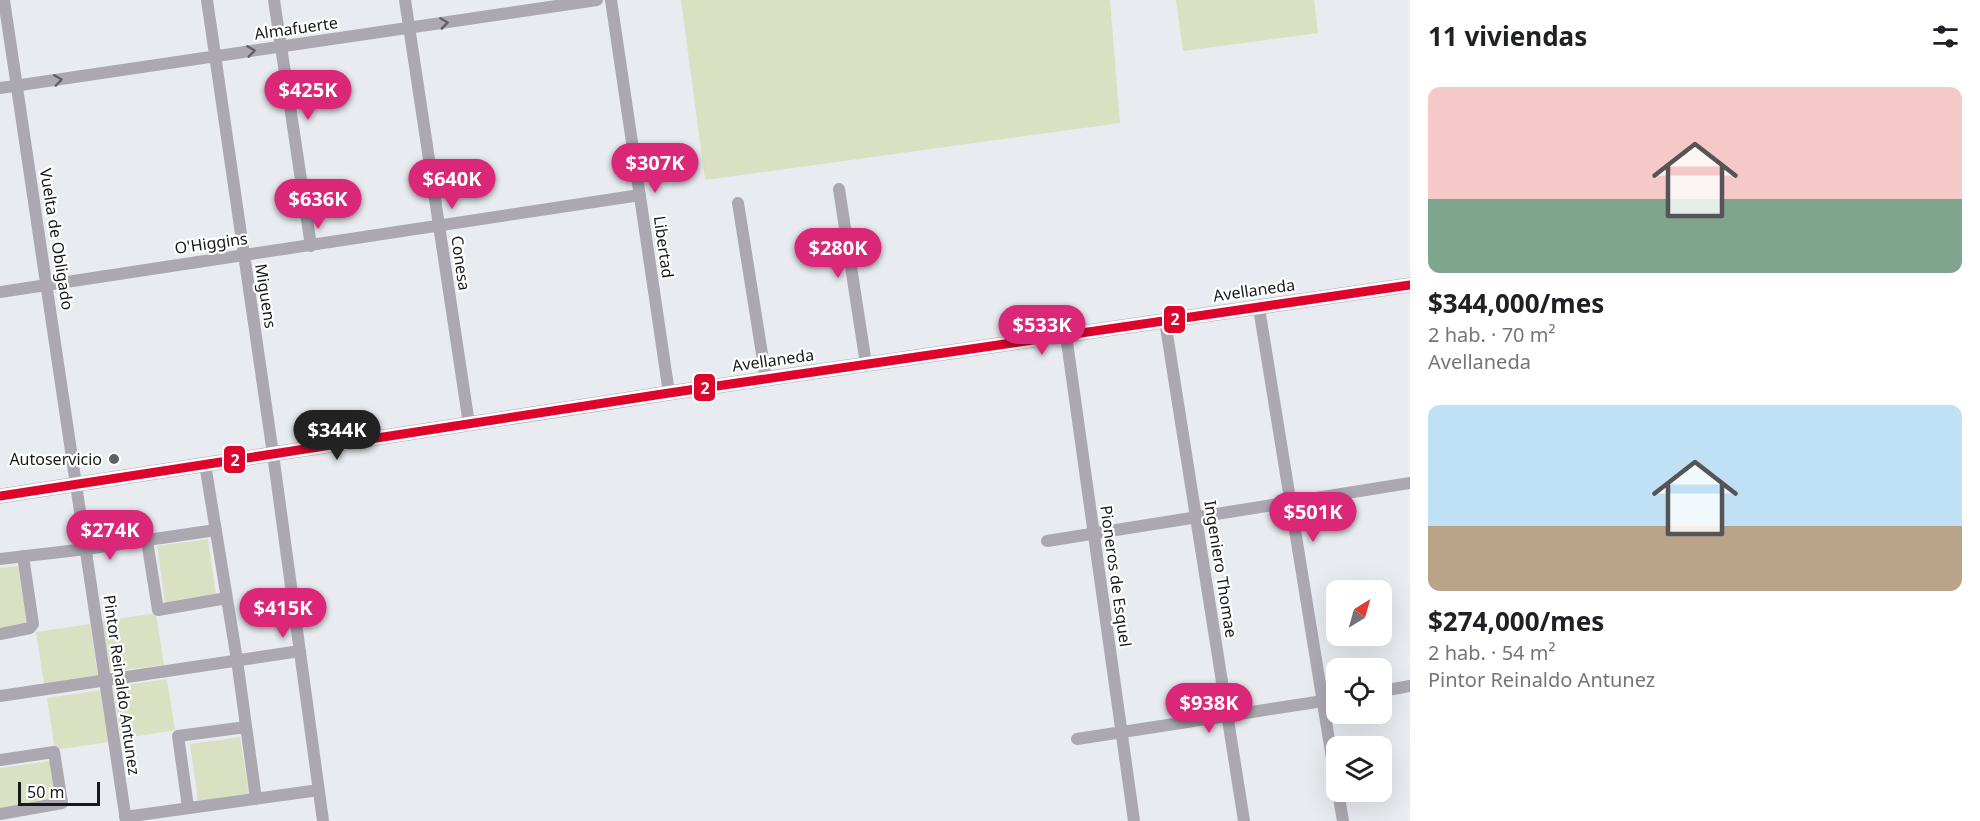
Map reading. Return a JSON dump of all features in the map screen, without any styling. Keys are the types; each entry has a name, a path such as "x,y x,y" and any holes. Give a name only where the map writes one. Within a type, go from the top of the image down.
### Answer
{"street":[{"name":"Vuelta de Obligado","path":"4,0 76,483"},
{"name":"Miguens","path":"207,0 273,454 323,821"},
{"path":"274,0 311,246"},
{"name":"Conesa","path":"405,0 468,424"},
{"name":"Almafuerte","path":"0,88 597,0"},
{"name":"Libertad","path":"611,0 669,393"},
{"path":"839,189 866,364"},
{"name":"O'Higgins","path":"0,292 640,195"},
{"path":"738,203 766,379"},
{"name":"Avellaneda","path":"0,495 669,393 1410,285"},
{"path":"1259,308 1328,736"},
{"name":"Ingeniero Thomae","path":"1165,321 1244,821"},
{"name":"Pioneros de Esquel","path":"1066,335 1134,821"},
{"path":"205,464 237,660 256,799"},
{"name":"Pintor Reinaldo Antunez","path":"76,483 125,819"},
{"path":"1047,542 1410,483"},
{"path":"0,559 216,530"},
{"path":"147,540 158,610 227,598"},
{"path":"0,634 30,628 33,624 23,556"},
{"path":"0,696 300,651"},
{"path":"1392,689 1410,686"},
{"path":"1077,739 1326,701"},
{"path":"188,807 178,736 246,727"},
{"path":"0,760 54,752 62,803 0,814"},
{"path":"125,819 188,807 319,790"},
{"path":"1340,802 1343,821"}],"green space":[{"path":"681,0 1110,0 1120,123 705,180"},
{"path":"1176,0 1314,0 1318,33 1183,51"},
{"path":"208,539 216,596 165,603 157,546"},
{"path":"18,566 28,626 0,630 0,568"},
{"path":"156,613 164,665 110,672 102,621"},
{"path":"90,624 98,676 44,684 36,632"},
{"path":"167,679 175,730 121,739 113,687"},
{"path":"101,690 109,742 55,750 47,698"},
{"path":"240,737 249,794 198,801 190,744"},
{"path":"50,761 55,800 0,808 0,768"}],"transit line":[{"name":"2","path":"0,496 669,393 1410,285"}],"place":[{"name":"Autoservicio","path":"114,459"}]}
